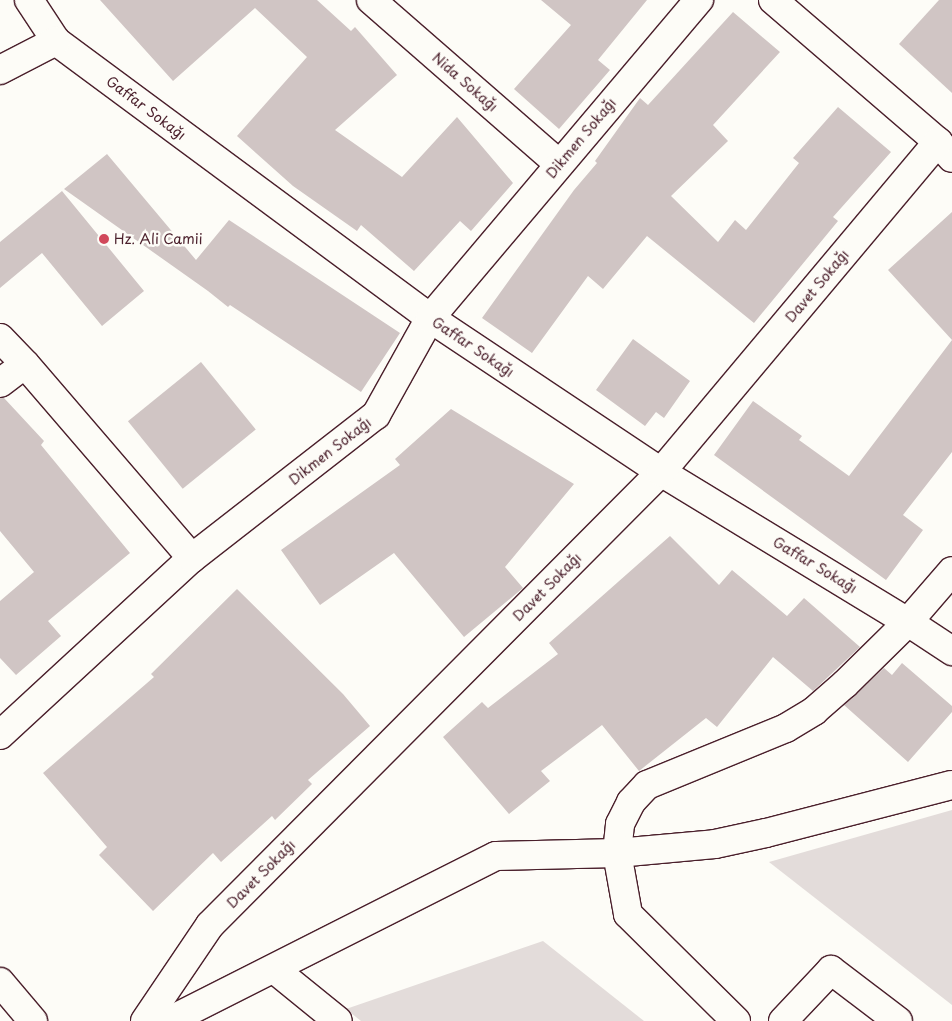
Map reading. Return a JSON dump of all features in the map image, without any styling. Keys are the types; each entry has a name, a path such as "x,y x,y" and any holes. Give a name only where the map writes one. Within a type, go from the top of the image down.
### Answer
{"street":[{"name":"Gaffar Sokağı","path":"29,0 56,41 430,318 661,472 908,622 952,651"},
{"name":"Nida Sokağı","path":"371,0 558,164"},
{"name":"Dikmen Sokağı","path":"0,736 192,558 376,415 430,318 558,164 699,0"},
{"path":"773,0 945,150"},
{"path":"0,70 56,41"},
{"name":"Davet Sokağı","path":"145,1021 210,925 661,472 945,150"},
{"path":"0,338 25,364 192,558"},
{"path":"0,384 25,364"},
{"path":"736,1021 628,914 617,852 620,824 631,802 647,785 786,728 814,711 845,684 908,622 952,572"},
{"path":"169,1021 496,856 617,852 715,844 766,834 952,785"},
{"path":"274,969 338,1021"},
{"path":"784,1021 831,970 898,1021"},
{"path":"0,982 33,1021"}],"shaded area":[{"path":"952,810 952,1005 769,862"},
{"path":"543,941 644,1021 361,1021 346,1009"}],"building":[{"path":"100,0 317,0 351,31 355,27 397,75 335,130 402,177 457,117 513,183 471,231 460,221 414,271 361,225 357,231 293,186 237,136 307,57 255,8 173,81"},
{"path":"541,0 647,0 598,60 610,70 559,129 514,89 571,25"},
{"path":"939,0 952,0 952,93 899,44"},
{"path":"733,12 780,52 713,125 728,141 671,196 718,242 735,220 746,230 799,163 793,158 838,107 891,152 833,217 838,221 754,323 647,236 603,289 588,276 532,353 482,318 574,190 597,163 595,161 640,98 648,105"},
{"path":"107,154 196,260 229,220 400,333 361,392 230,305 228,307 64,189"},
{"path":"62,191 144,291 102,326 42,253 0,288 0,242"},
{"path":"952,212 952,340 888,270"},
{"path":"633,339 690,381 664,418 656,412 645,426 596,390"},
{"path":"952,340 952,452 903,515 923,530 886,580 714,455 753,401 802,436 799,440 849,476"},
{"path":"201,362 256,430 183,489 128,421"},
{"path":"0,398 4,398 44,441 41,445 130,553 48,621 61,636 16,675 0,658 0,601 34,572 0,531"},
{"path":"451,409 574,484 505,567 523,588 464,637 394,553 320,605 281,550 400,465 395,459"},
{"path":"670,536 719,585 732,570 787,616 804,598 860,647 813,691 773,657 717,727 706,718 639,771 602,725 541,771 550,781 509,814 443,737 482,702 488,708 558,654 549,643"},
{"path":"237,589 343,694 370,726 308,780 312,784 275,820 272,816 221,862 213,853 153,911 99,855 107,847 43,773 154,677 151,674"},
{"path":"902,663 952,706 952,712 908,762 844,705 884,668 892,675"}],"place":[{"name":"Hz. Ali Camii","path":"104,239"}]}
